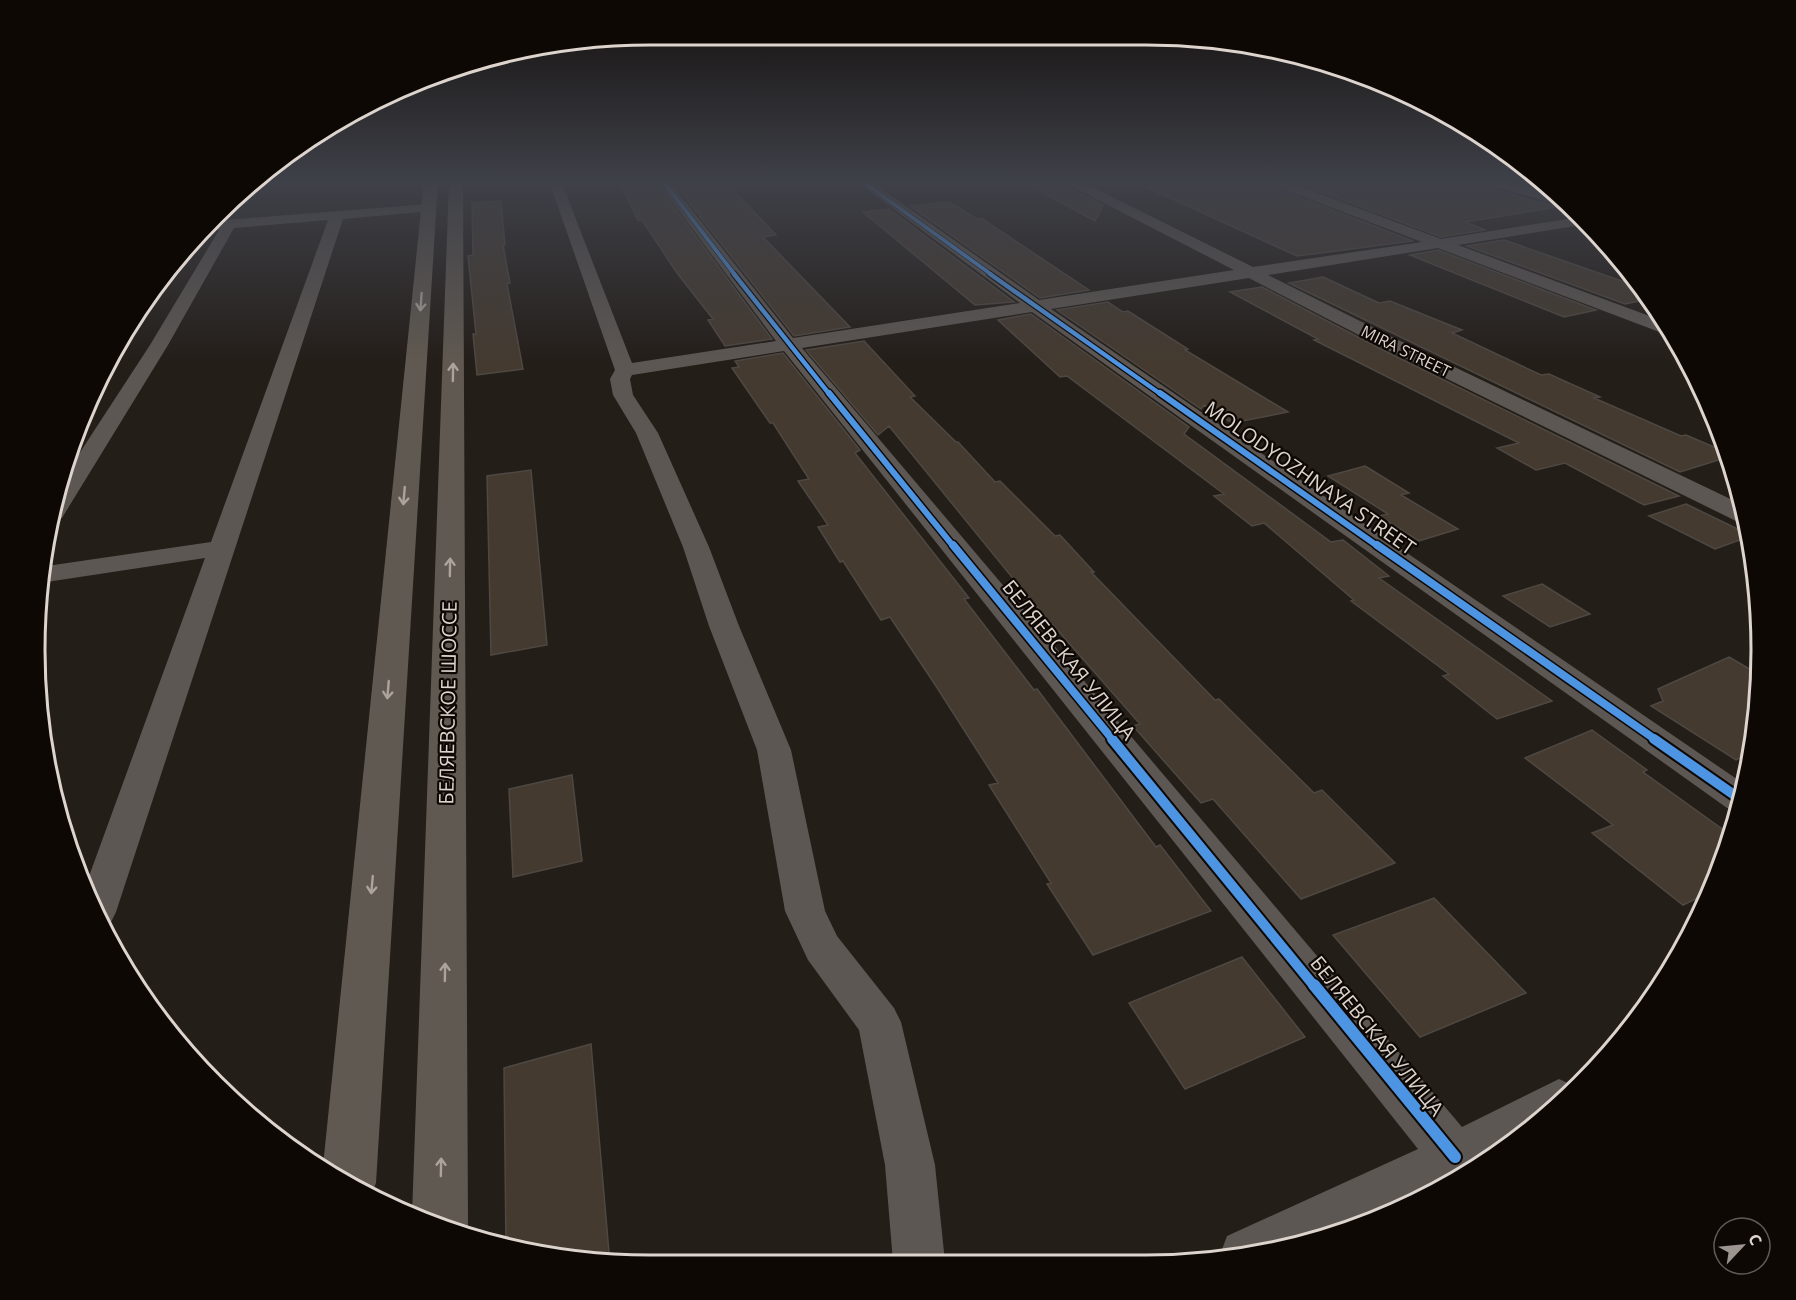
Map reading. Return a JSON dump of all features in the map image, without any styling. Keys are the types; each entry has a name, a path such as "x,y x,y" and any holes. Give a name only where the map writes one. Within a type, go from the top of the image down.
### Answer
{"main road":[{"path":"350,1175 425,242"},
{"name":"БЕЛЯЕВСКОЕ ШОССЕ","path":"440,1217 455,242"}],"street":[{"path":"66,492 159,345 219,242"},
{"path":"100,901 328,242"},
{"path":"578,242 626,370"},
{"name":"БЕЛЯЕВСКАЯ УЛИЦА","path":"710,242 789,345 1455,1157"},
{"name":"MOLODYOZHNAYA STREET","path":"946,242 1733,794"},
{"name":"MIRA STREET","path":"1191,242 1389,343 1734,511"},
{"path":"1437,242 1655,324"},
{"path":"918,1255 910,1165 879,1022 822,948 805,911 774,750 724,626 696,547 647,433 623,395 620,379 626,370 1450,242"},
{"path":"50,574 222,548"},
{"path":"1279,1240 1455,1157 1529,1118"}],"building":[{"path":"473,242 505,242 503,245 510,283 507,284 523,369 477,375 473,334 476,334 468,256 473,255"},
{"path":"656,242 700,242 772,339 725,346 708,320 713,319 677,273"},
{"path":"720,242 768,242 850,327 794,336"},
{"path":"899,242 933,242 1014,302 975,305"},
{"path":"960,242 1016,242 1089,290 1040,298"},
{"path":"1266,242 1408,242 1297,256"},
{"path":"1509,242 1626,283 1640,301 1625,304 1467,246"},
{"path":"1438,250 1596,310 1564,317 1410,255"},
{"path":"1323,277 1379,303 1390,301 1462,330 1452,333 1541,375 1549,374 1600,397 1594,398 1681,436 1686,435 1716,448 1720,459 1680,472 1289,283"},
{"path":"1262,287 1381,349 1679,496 1644,505 1565,463 1536,470 1497,448 1519,443 1314,340 1318,339 1230,292"},
{"path":"1108,302 1123,312 1128,311 1188,349 1185,350 1288,412 1232,423 1204,405 1201,409 1057,310"},
{"path":"1031,314 1189,427 1184,434 1331,542 1343,540 1389,576 1379,578 1552,701 1497,719 1443,676 1449,674 1351,601 1354,600 1264,523 1252,526 1214,496 1224,494 1067,376 1060,377 998,320"},
{"path":"864,341 915,396 910,397 958,442 995,482 1000,481 1055,536 1060,535 1094,572 1091,572 1215,700 1219,699 1314,793 1322,790 1395,863 1301,899 1213,799 1201,803 1133,726 1140,724 1024,592 889,426 878,435 806,350"},
{"path":"783,353 860,450 855,453 969,598 964,599 1034,690 1037,689 1156,847 1160,845 1211,911 1093,955 1047,884 1051,883 989,785 998,783 934,683 890,617 881,620 818,527 828,525 798,481 809,479 773,423 770,423 732,368 739,367 735,361"},
{"path":"1365,466 1409,493 1401,495 1458,529 1419,541 1379,516 1388,514 1328,476"},
{"path":"531,470 547,645 491,655 487,476"},
{"path":"1686,504 1738,529 1740,540 1715,549 1649,516"},
{"path":"1542,584 1590,614 1550,627 1503,596"},
{"path":"1729,657 1751,670 1746,729 1741,757 1736,760 1651,706 1663,701 1658,689"},
{"path":"1592,730 1647,770 1643,772 1723,830 1698,898 1683,905 1592,833 1613,825 1525,758"},
{"path":"572,775 582,861 513,877 509,789"},
{"path":"1434,898 1526,993 1420,1037 1333,935"},
{"path":"1242,957 1305,1037 1185,1089 1129,1003"},
{"path":"591,1044 609,1254 571,1250 506,1237 504,1068"}],"cycle path":[{"path":"710,242 789,345 1455,1157"},
{"path":"946,242 1733,794"}]}
